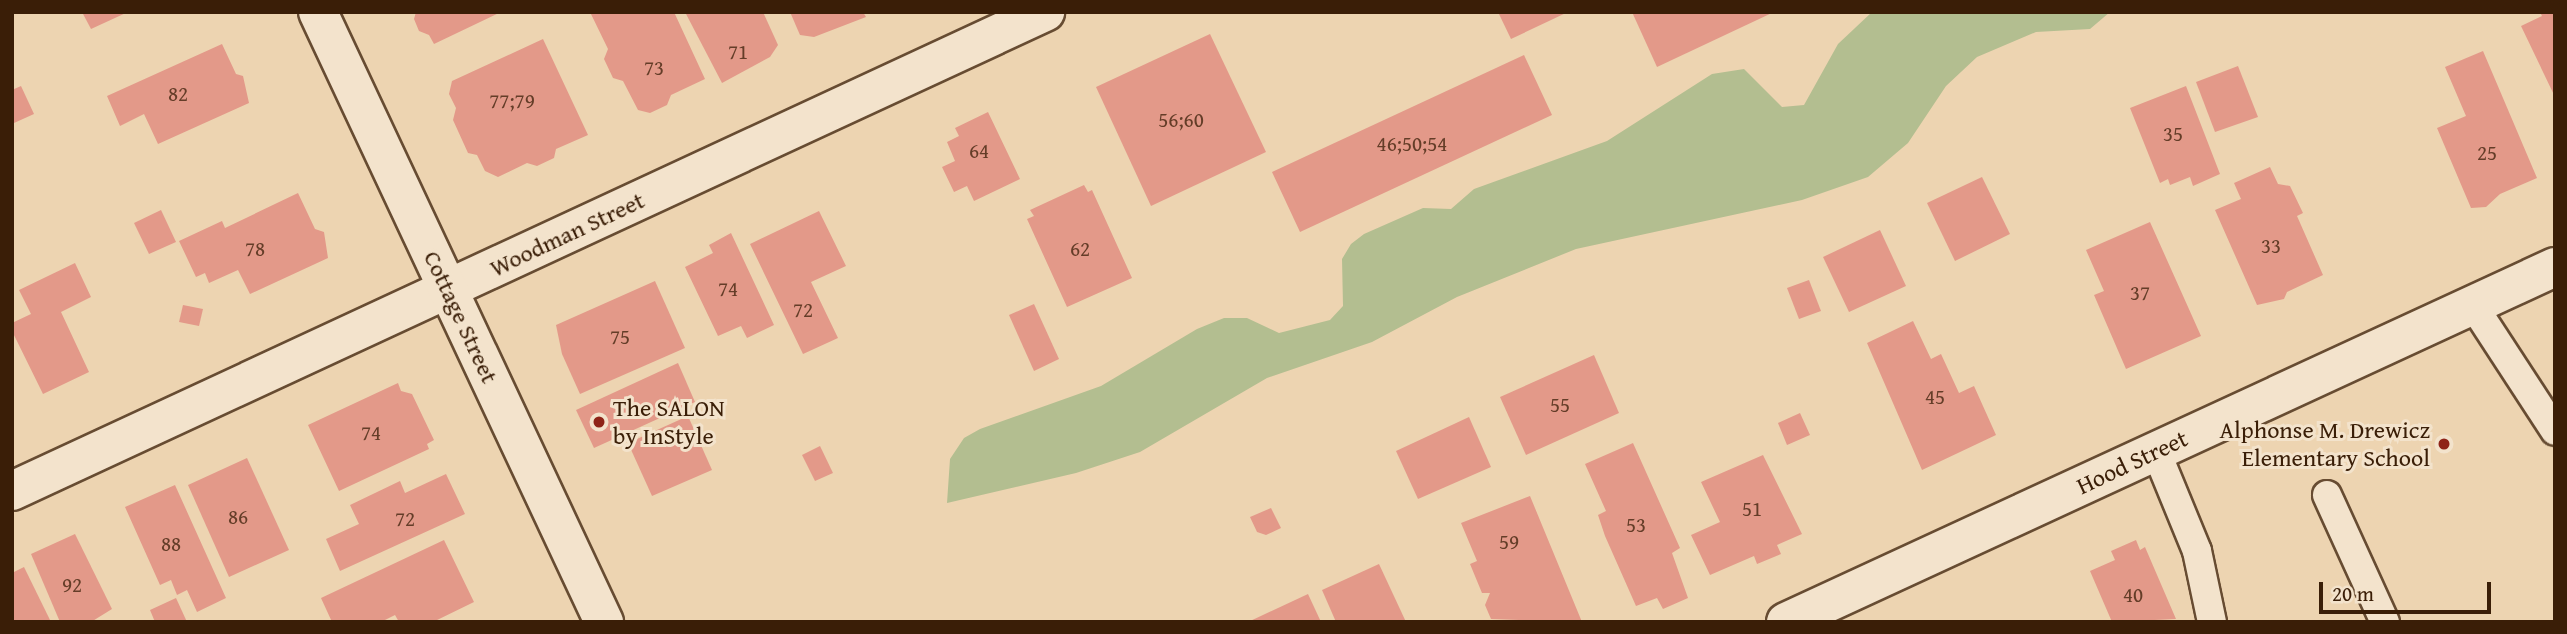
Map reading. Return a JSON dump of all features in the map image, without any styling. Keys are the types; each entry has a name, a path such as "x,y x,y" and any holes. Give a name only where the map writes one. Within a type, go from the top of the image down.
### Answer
{"street":[{"name":"Cottage Street","path":"318,12 604,622"},
{"name":"Woodman Street","path":"12,491 1045,12"},
{"name":"Hood Street","path":"1786,622 2555,267"}],"lane":[{"path":"2473,305 2555,431"},
{"path":"2156,451 2197,551 2212,622"},
{"path":"2327,495 2385,622"}],"green space":[{"path":"1872,12 2110,12 2090,29 2036,32 1977,57 1946,86 1908,143 1868,177 1802,200 1576,249 1457,297 1372,342 1267,378 1140,452 1076,473 947,503 950,459 964,438 980,429 1101,386 1197,329 1224,318 1247,318 1279,333 1330,320 1343,306 1342,259 1351,244 1364,234 1423,208 1451,209 1474,189 1607,141 1712,74 1744,69 1782,107 1804,105 1838,44"}],"building":[{"path":"82,12 128,12 91,29"},
{"path":"416,12 501,12 434,44 429,35 419,31 414,19"},
{"path":"590,12 674,12 705,79 671,95 667,105 650,113 638,110 623,81 613,78 604,59 608,49"},
{"path":"685,12 763,12 778,45 770,57 722,83"},
{"path":"790,12 863,12 866,17 814,37 800,35"},
{"path":"1498,12 1568,12 1511,39"},
{"path":"1632,12 1774,12 1657,67"},
{"path":"2540,12 2555,12 2555,97 2521,26 2542,16"},
{"path":"1210,34 1266,152 1151,206 1096,87"},
{"path":"543,39 588,135 556,149 554,158 537,166 527,163 498,177 485,171 477,155 468,153 453,120 456,108 449,94 452,81"},
{"path":"222,44 236,74 243,76 249,103 158,144 144,114 120,126 107,96"},
{"path":"2483,51 2537,178 2500,194 2486,207 2471,208 2437,128 2466,116 2445,67"},
{"path":"1524,55 1552,115 1300,232 1272,172"},
{"path":"2238,66 2258,117 2215,132 2196,82"},
{"path":"21,86 34,114 14,123 12,90"},
{"path":"2186,86 2220,174 2193,186 2190,177 2170,185 2168,179 2160,183 2130,108"},
{"path":"988,112 1020,179 974,201 967,186 954,192 942,167 955,161 947,142 959,136 955,128"},
{"path":"2270,167 2278,184 2290,186 2303,213 2297,216 2323,275 2287,292 2284,299 2257,305 2215,210 2241,199 2234,183"},
{"path":"1982,177 2010,234 1955,261 1927,203"},
{"path":"1084,185 1088,192 1092,190 1132,278 1067,307 1027,219 1034,216 1030,210"},
{"path":"298,193 315,229 324,232 328,258 250,294 238,270 209,283 205,273 196,277 179,241 222,221 225,228"},
{"path":"161,210 176,242 149,254 134,223"},
{"path":"819,211 846,266 811,282 838,338 803,354 750,244"},
{"path":"2150,222 2201,336 2126,369 2094,295 2104,291 2086,250"},
{"path":"1880,230 1906,286 1849,312 1823,257"},
{"path":"731,233 774,325 747,338 741,326 718,336 685,267 713,253 709,245"},
{"path":"75,263 91,297 61,312 89,372 43,394 12,331 12,323 31,314 19,290"},
{"path":"1809,280 1821,311 1799,319 1787,288"},
{"path":"655,281 685,348 580,394 562,354 556,325"},
{"path":"1034,304 1059,359 1034,371 1009,315"},
{"path":"183,305 203,309 199,326 179,322"},
{"path":"1913,321 1931,359 1941,354 1959,393 1974,386 1996,435 1922,470 1867,343"},
{"path":"1594,355 1619,413 1526,455 1500,397"},
{"path":"678,363 695,402 594,448 576,410"},
{"path":"398,383 401,391 412,394 434,440 427,444 429,449 339,491 308,425"},
{"path":"1800,413 1810,435 1787,445 1778,423"},
{"path":"688,416 712,470 652,496 628,443"},
{"path":"1469,417 1491,467 1418,499 1396,451"},
{"path":"1633,443 1680,548 1672,553 1688,598 1663,609 1657,598 1636,606 1605,536 1598,515 1606,511 1585,464"},
{"path":"820,446 833,473 815,481 802,455"},
{"path":"1763,455 1802,534 1777,545 1781,554 1757,564 1754,556 1710,575 1691,535 1720,522 1701,482"},
{"path":"247,458 289,550 229,577 188,485"},
{"path":"446,474 465,514 340,571 326,539 359,524 350,505 400,481 405,493"},
{"path":"175,485 226,598 197,612 187,590 177,595 171,580 160,585 125,507"},
{"path":"1530,496 1582,622 1491,619 1485,605 1490,593 1482,593 1470,564 1477,561 1461,523"},
{"path":"1271,508 1281,528 1266,535 1257,532 1250,517"},
{"path":"75,534 112,609 91,622 60,622 31,554"},
{"path":"444,540 474,602 433,622 399,622 395,615 381,622 332,622 321,598"},
{"path":"2136,540 2140,550 2145,547 2176,619 2112,622 2090,571 2115,560 2111,551"},
{"path":"1379,564 1406,622 1336,622 1322,590"},
{"path":"24,567 51,622 12,622 12,573"},
{"path":"1308,594 1321,622 1248,622"},
{"path":"176,598 187,622 155,622 150,610"}],"place":[{"name":"The SALON by InStyle","path":"599,422"},
{"name":"Alphonse M. Drewicz Elementary School","path":"2444,444"}]}
